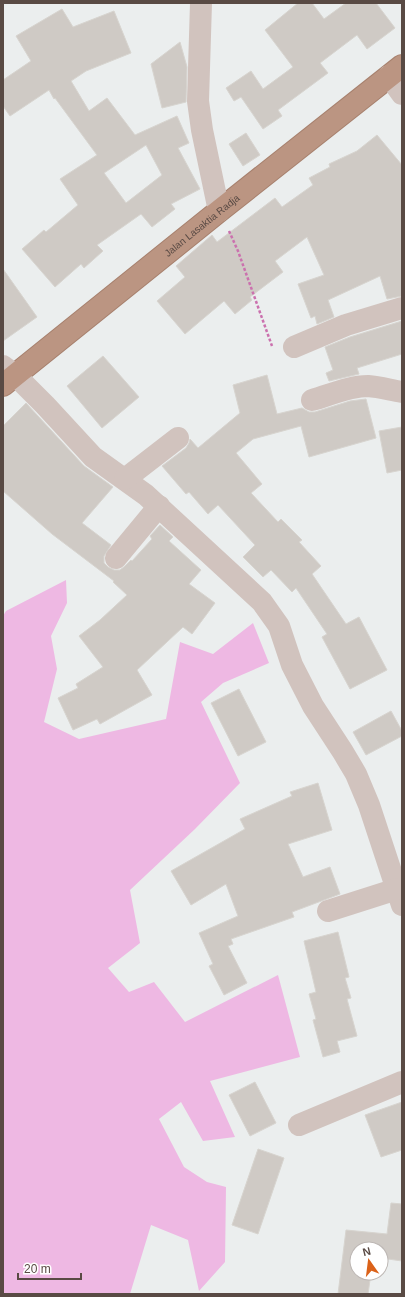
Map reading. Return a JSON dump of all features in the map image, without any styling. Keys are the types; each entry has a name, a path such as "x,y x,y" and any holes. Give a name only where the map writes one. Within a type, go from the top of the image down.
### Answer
{"highway":[{"name":"Jalan Lasaktia Radja","path":"7,375 219,211 396,71"}],"street":[{"path":"201,3 198,101 202,130 219,211"},
{"path":"396,71 402,94"},
{"path":"294,347 346,325 402,308"},
{"path":"7,375 93,457 125,479 159,506 262,602 279,626 292,664 313,706 356,774 369,805 399,897 328,911"},
{"path":"312,400 348,389 366,386 402,392"},
{"path":"125,479 178,438"},
{"path":"116,558 159,506"},
{"path":"298,1125 402,1082"}],"path":[{"path":"219,211 238,251 273,350 280,352 294,347"}],"shaded area":[{"path":"66,580 67,603 51,636 57,669 44,722 79,739 166,719 180,642 213,654 253,623 269,663 223,683 201,702 240,783 195,829 130,890 140,943 108,968 129,992 154,982 185,1022 278,975 300,1057 210,1081 235,1137 203,1141 181,1102 159,1119 184,1167 207,1182 226,1187 225,1262 199,1291 188,1240 151,1225 130,1294 3,1294 3,616 6,611"}],"building":[{"path":"298,3 312,3 324,19 346,3 376,3 395,28 367,49 357,35 320,63 328,73 278,110 282,116 263,129 241,97 234,101 226,88 251,71 263,89 293,67 265,30"},
{"path":"62,9 73,27 114,11 131,53 86,71 71,81 89,111 107,98 135,135 177,116 189,143 178,148 200,189 171,204 175,209 152,227 141,214 97,245 103,251 84,268 81,264 55,287 22,249 44,230 46,232 78,205 60,179 97,155 55,98 54,99 49,90 10,116 3,106 3,80 31,61 16,36","holes":["146,145 162,175 126,203 104,173"]},
{"path":"180,42 187,67 186,102 162,108 151,64"},
{"path":"246,133 260,155 243,166 229,144"},
{"path":"377,135 402,165 402,296 387,299 380,276 328,300 334,317 317,324 315,316 311,318 298,284 324,275 307,237 275,261 283,272 250,297 252,300 235,314 224,301 185,334 157,301 185,277 176,266 212,235 217,242 275,198 282,207 313,185 309,178 330,167 329,164 357,151"},
{"path":"3,269 37,317 3,341"},
{"path":"402,321 402,354 357,368 359,374 329,381 326,373 333,370 325,347 350,337"},
{"path":"103,356 139,397 102,428 67,386"},
{"path":"267,375 277,414 302,408 309,412 315,412 350,401 366,399 376,438 309,457 301,426 253,439 236,453 262,484 251,493 278,522 281,519 302,540 299,542 321,566 312,574 346,624 359,617 387,670 350,689 322,637 327,634 296,588 292,592 271,570 263,577 243,557 255,545 218,505 208,514 189,492 186,494 162,466 186,448 190,439 198,448 240,413 233,385"},
{"path":"26,403 84,466 113,487 82,523 111,545 104,556 104,563 114,570 120,570 131,560 132,561 152,539 150,536 160,525 173,537 169,541 201,570 189,584 215,603 192,634 183,627 137,670 152,695 100,724 97,719 73,730 58,698 78,688 76,684 103,667 79,636 100,620 127,595 113,582 114,581 52,534 3,491 3,426"},
{"path":"402,427 402,470 387,473 379,431"},
{"path":"239,689 266,742 238,756 211,703"},
{"path":"391,711 402,731 402,736 366,755 353,732"},
{"path":"318,783 332,830 288,844 303,877 330,867 340,894 292,912 294,917 231,939 233,944 228,946 247,983 224,995 209,966 213,964 199,933 238,916 226,884 191,905 171,871 245,829 240,819 292,796 290,792"},
{"path":"338,932 349,977 345,978 351,998 347,999 357,1036 337,1041 340,1052 323,1057 313,1020 316,1019 309,994 316,992 304,941"},
{"path":"255,1082 276,1123 250,1136 229,1095"},
{"path":"402,1102 402,1150 381,1157 365,1115"},
{"path":"258,1149 284,1158 258,1234 232,1225"},
{"path":"391,1203 402,1204 402,1261 389,1259 389,1241 349,1241 349,1281 370,1281 368,1294 338,1294 346,1230 387,1234"}]}
